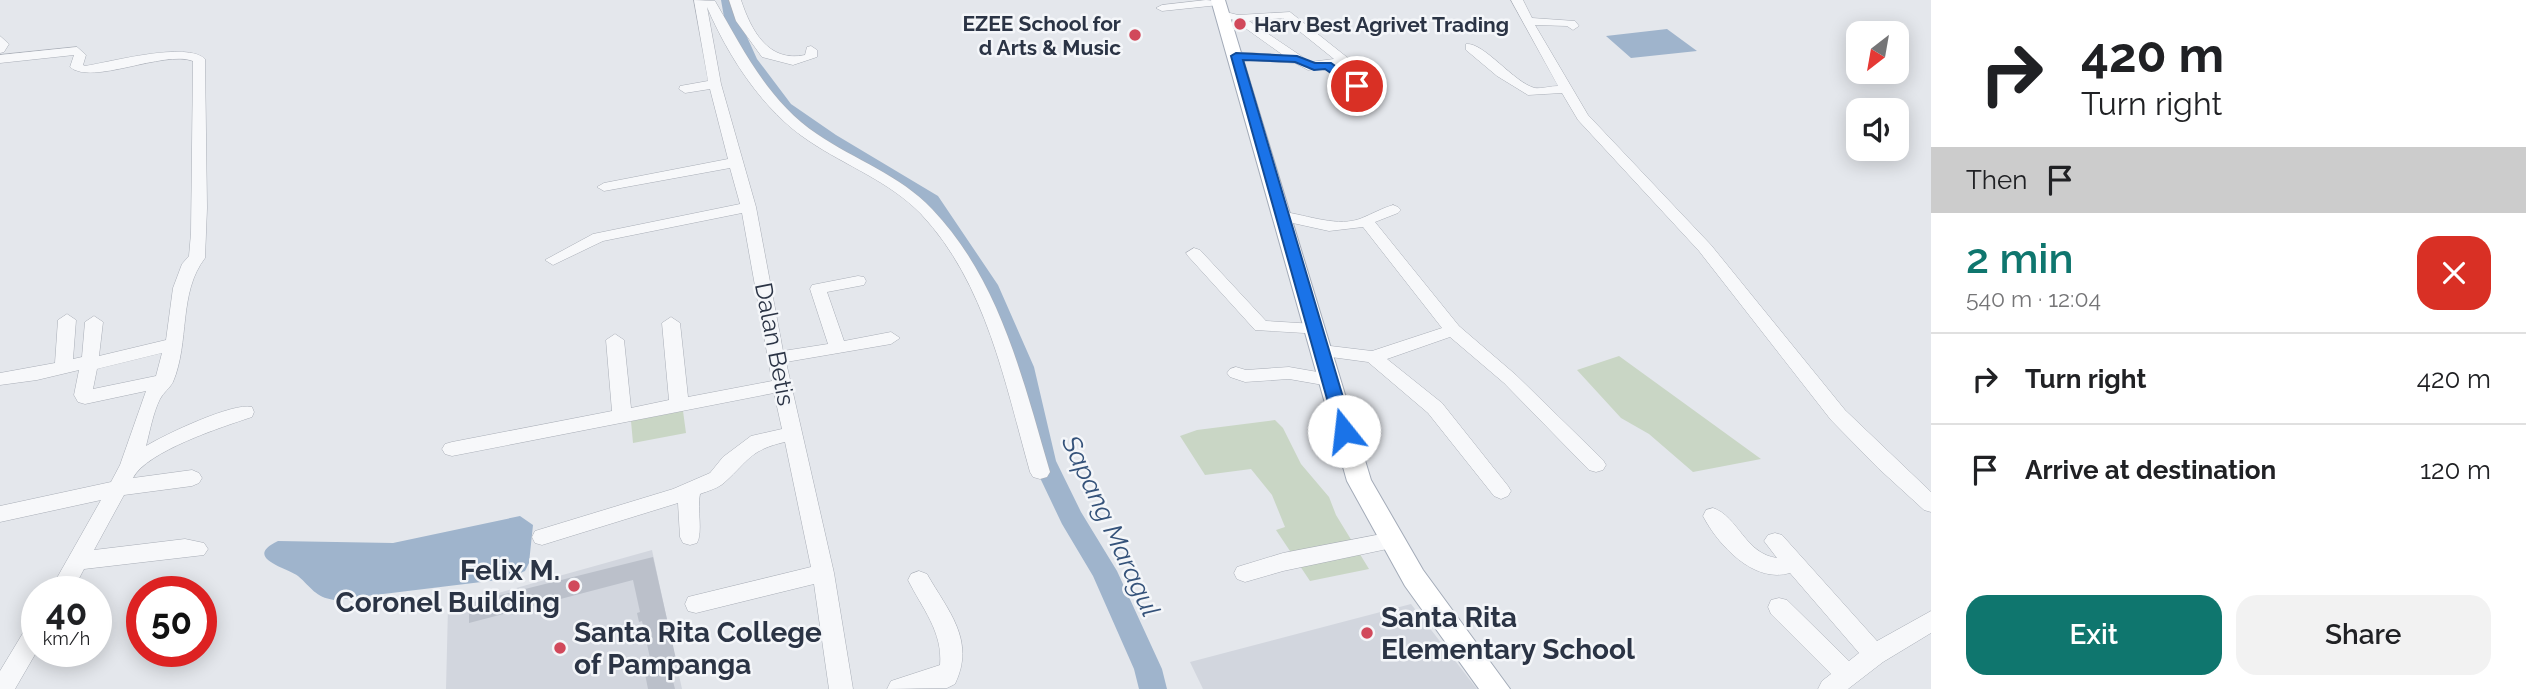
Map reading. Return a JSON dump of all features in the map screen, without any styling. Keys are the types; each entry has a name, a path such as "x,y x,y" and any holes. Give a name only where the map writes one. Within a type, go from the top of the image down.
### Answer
{"main road":[{"path":"1224,8 1359,481 1392,540 1446,624 1496,689"}],"street":[{"path":"735,0 743,21 765,54 793,61 811,57 811,50"},
{"path":"1517,0 1583,117 1705,248 1838,415 1885,463 1931,504"},
{"path":"700,1 711,3 720,26 758,82 793,124 906,192 943,229 982,292 1040,472"},
{"name":"Dalan Betis","path":"700,1 715,84 748,207 776,358 823,573 841,689"},
{"path":"1162,8 1179,3 1290,15 1344,61 1308,66 1224,8"},
{"path":"1528,21 1570,22"},
{"path":"0,40 3,44 0,49"},
{"path":"1470,47 1501,73 1534,92 1565,89"},
{"path":"0,59 77,51 80,55 76,67 84,69 186,55 198,57 199,62 196,122 197,258 190,264 181,288 173,344 164,381 151,398 130,465 69,576"},
{"path":"1236,56 1297,59"},
{"path":"1327,65 1365,91"},
{"path":"685,89 715,84"},
{"path":"604,187 737,162"},
{"path":"553,260 598,237 748,207"},
{"path":"1284,217 1329,226 1367,222 1372,217 1393,210"},
{"path":"1367,222 1453,330 1510,379 1596,464"},
{"path":"1194,253 1261,326 1315,330"},
{"path":"838,348 818,289 858,281"},
{"path":"64,367 67,320"},
{"path":"94,322 83,395 85,397 164,381"},
{"path":"671,323 679,404"},
{"path":"1322,351 1373,357 1453,330"},
{"path":"776,358 891,338"},
{"path":"615,340 622,415"},
{"path":"0,379 173,344"},
{"path":"1373,357 1435,408 1501,491"},
{"path":"1236,373 1245,376 1289,373 1329,380"},
{"path":"452,449 783,385"},
{"path":"130,465 153,449 186,432 245,412"},
{"path":"542,537 654,503 717,478 750,445 793,433"},
{"path":"0,514 118,488 192,478"},
{"path":"690,537 687,510 691,488"},
{"path":"1713,516 1747,553 1762,563 1776,568 1793,563"},
{"path":"1245,573 1392,540"},
{"path":"1775,541 1875,655"},
{"path":"78,561 197,549"},
{"path":"696,604 823,573"},
{"path":"899,689 934,678 947,677 954,667 954,646 919,580"},
{"path":"1779,607 1839,681 1875,655 1931,621"},
{"path":"2,689 21,657"}],"shaded area":[{"name":"Santa Rita College of Pampanga","path":"652,550 682,689 446,689 448,607"},
{"name":"Santa Rita Elementary School","path":"1411,604 1477,689 1203,689 1190,662"}],"green space":[{"path":"1619,356 1761,459 1693,472 1649,434 1621,418 1577,370"},
{"path":"683,411 686,433 633,443 631,421"},
{"path":"1275,420 1283,428 1301,464 1329,497 1336,515 1369,569 1310,581 1276,530 1285,527 1272,495 1251,469 1205,475 1180,436 1197,430"}],"water":[{"path":"1667,29 1697,51 1631,58 1606,36"},
{"path":"520,516 533,525 529,563 525,571 506,579 334,600 318,594 298,576 270,562 264,553 278,541 393,543"}],"building":[{"path":"653,557 676,659 668,662 675,689 648,689 645,674 653,672 642,621 639,622 637,613 640,612 633,580 469,623 469,603"}],"waterway":[{"name":"Sapang Maragul","path":"728,0 731,17 750,60 785,107 830,139 932,200 988,285 1023,367 1044,461 1071,517 1104,571 1148,669 1153,689"}],"place":[{"name":"Harv Best Agrivet Trading","path":"1240,24"},
{"name":"EZEE School for d Arts & Music","path":"1135,35"},
{"name":"Felix M. Coronel Building","path":"574,586"},
{"name":"Santa Rita Elementary School","path":"1367,633"},
{"name":"Santa Rita College of Pampanga","path":"560,648"}],"route":[{"path":"1344,431 1236,56 1297,59 1314,67 1327,65 1357,86"}]}
